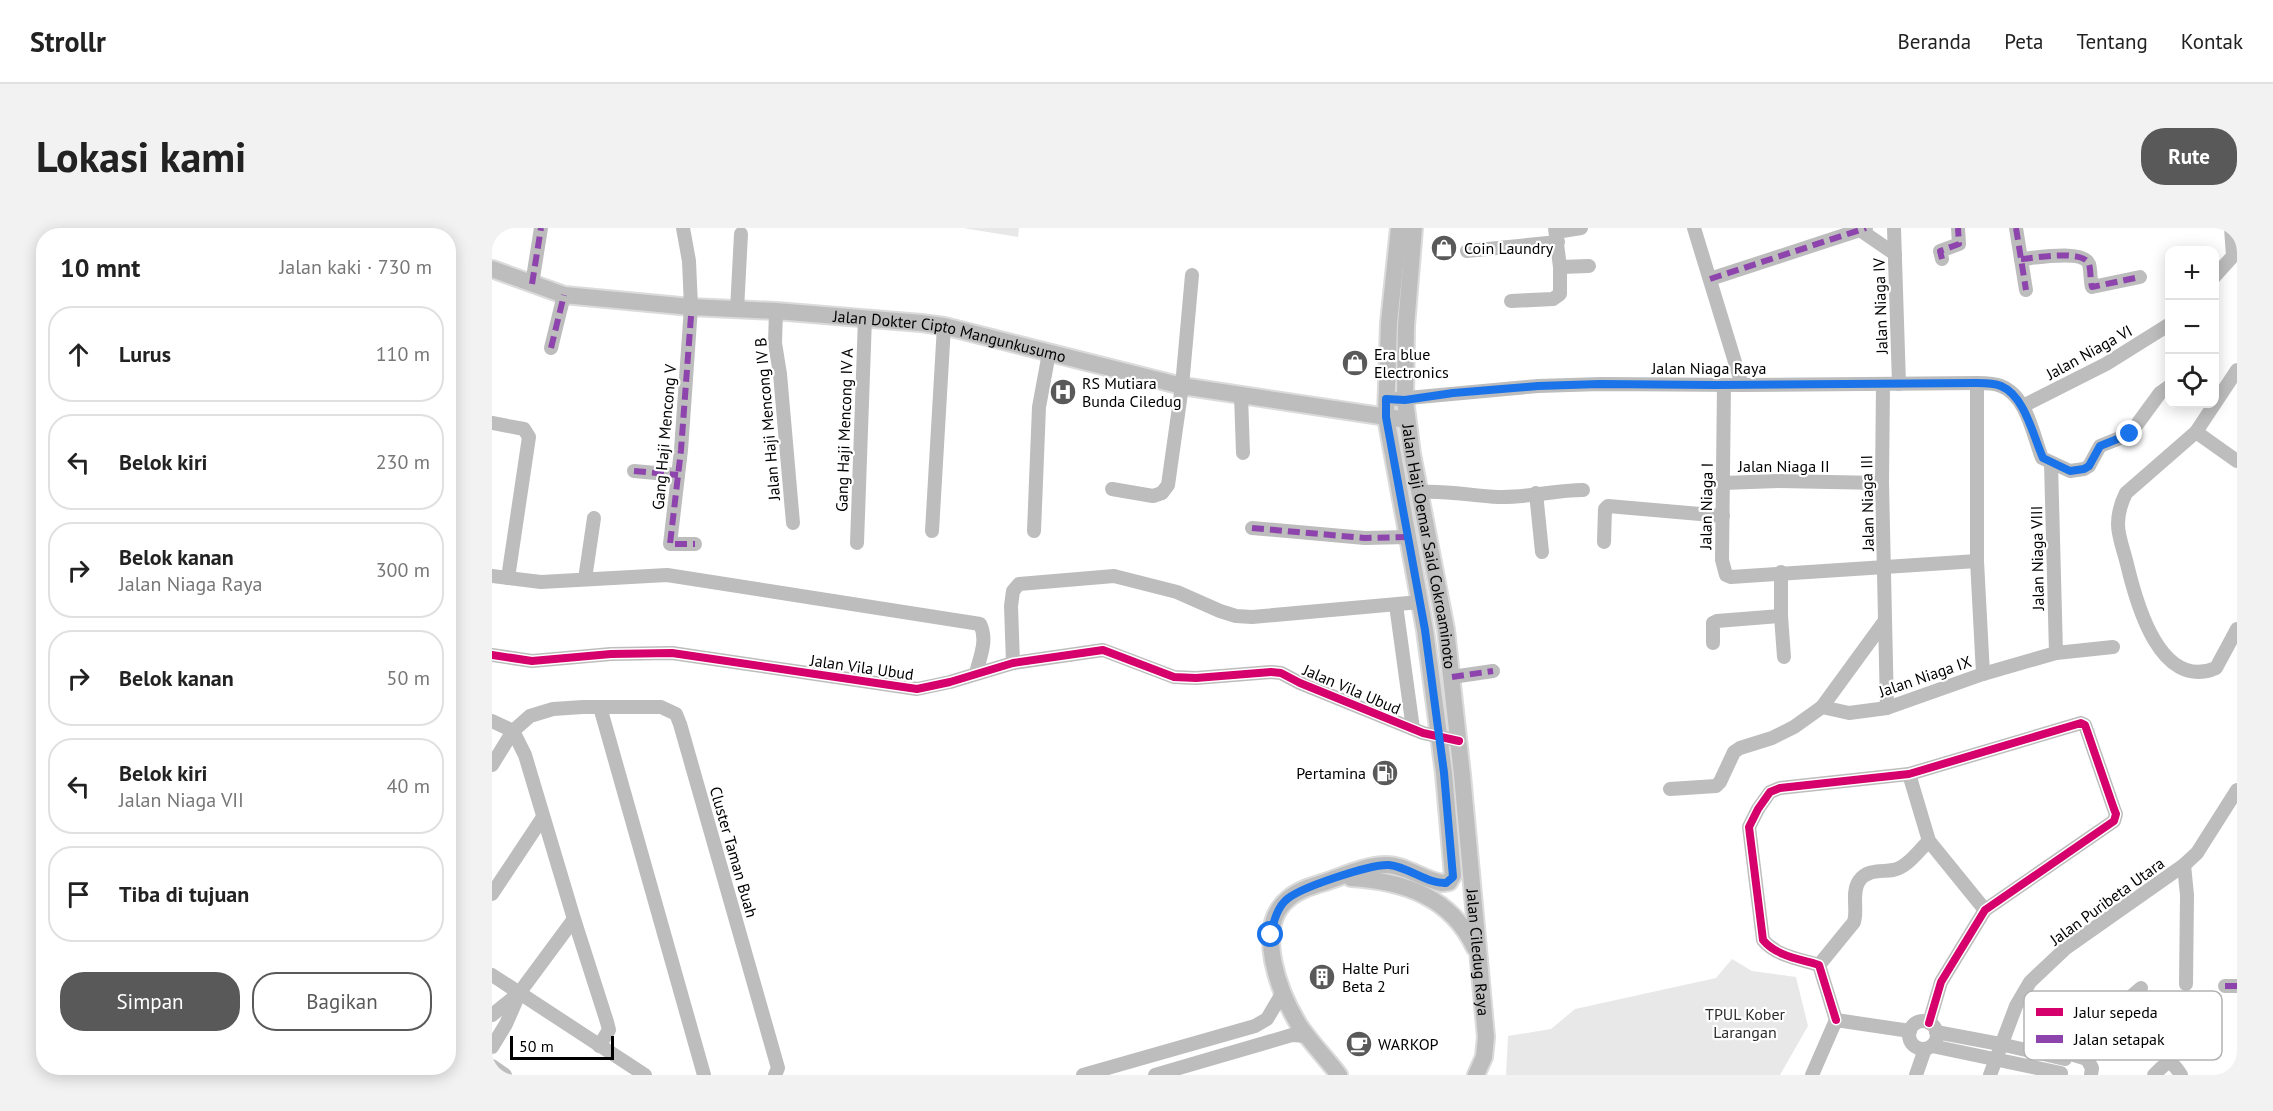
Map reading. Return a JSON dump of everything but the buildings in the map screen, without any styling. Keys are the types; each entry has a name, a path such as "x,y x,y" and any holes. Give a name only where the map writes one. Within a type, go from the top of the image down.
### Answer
{"main road":[{"name":"Jalan Haji Oemar Said Cokroaminoto","path":"1339,1075 1307,1036 1295,1018 1283,992 1273,961 1270,941 1279,909 1287,900 1301,891 1387,865 1444,883 1451,880 1453,871 1439,737 1420,602 1386,417 1389,323 1399,228"},
{"name":"Jalan Haji Oemar Said Cokroaminoto","path":"1414,228 1406,326 1405,400 1446,630 1467,830"},
{"name":"Jalan Dokter Cipto Mangunkusumo","path":"492,269 564,295 944,326 1182,386 1407,420"},
{"name":"Jalan Ciledug Raya","path":"1467,830 1486,1037 1484,1057 1476,1075"},
{"path":"1338,878 1373,879 1396,883 1430,897 1442,905 1462,925 1480,961"}],"street":[{"path":"532,284 541,228"},
{"name":"Gang Haji Mencong V","path":"683,228 689,261 691,307 678,476 670,544 695,544"},
{"path":"1467,251 1581,228"},
{"path":"1694,228 1742,385"},
{"name":"Jalan Niaga IV","path":"1894,228 1899,384"},
{"path":"1942,260 1941,251 1959,244 1958,228"},
{"path":"2016,228 2026,290"},
{"path":"2219,271 2233,256 2231,228"},
{"path":"1710,279 1854,230 1895,254"},
{"path":"737,310 741,234"},
{"path":"1511,301 1558,297 1561,291 1556,234"},
{"path":"2021,259 2075,255 2085,259 2092,288 2140,277"},
{"path":"1560,267 1589,266"},
{"path":"1113,489 1153,496 1162,493 1168,485 1182,386 1192,275"},
{"path":"551,348 564,295"},
{"name":"Jalan Haji Mencong IV B","path":"776,311 775,344 783,405 793,523"},
{"name":"Gang Haji Mencong IV A","path":"857,543 865,318"},
{"path":"932,531 944,326"},
{"name":"Jalan Niaga VI","path":"2023,406 2106,364 2165,327"},
{"path":"1034,531 1039,407 1049,353"},
{"path":"2237,370 2196,432 2126,493 2120,505 2118,525 2140,612 2154,640 2178,667 2203,672 2216,668 2237,628"},
{"path":"1977,383 1977,561 1983,674"},
{"name":"Jalan Niaga Raya","path":"1386,399 1405,400 1453,393 1538,386 1600,384 1977,383 2003,387 2023,406"},
{"name":"Jalan Niaga III","path":"1882,384 1887,708"},
{"name":"Jalan Niaga I","path":"1724,385 1722,566 1726,575 1731,577 1781,572 1826,572 1977,561"},
{"path":"2023,406 2043,458 2070,471 2089,466 2100,446 2130,434 2160,393 2165,390"},
{"path":"1241,395 1243,453"},
{"path":"492,423 524,429 529,437 508,578"},
{"path":"2196,432 2237,461"},
{"name":"Jalan Niaga VIII","path":"2051,463 2056,653"},
{"path":"634,471 678,476"},
{"name":"Jalan Niaga II","path":"1723,483 1778,481 1882,483"},
{"path":"1420,492 1439,490 1499,497 1583,490"},
{"path":"1536,493 1542,552"},
{"path":"1604,542 1605,509 1608,506 1723,516"},
{"path":"585,579 594,518"},
{"path":"1252,528 1365,538 1408,537"},
{"path":"1781,572 1784,657"},
{"path":"492,576 541,582 667,575 980,624 984,632 984,641 975,673"},
{"path":"1013,663 1011,606 1013,591 1019,584 1114,576 1177,592 1236,616 1252,617 1420,602"},
{"path":"1396,604 1413,729"},
{"path":"1713,643 1712,628 1713,623 1717,621 1781,616"},
{"path":"1670,789 1716,786 1734,752 1794,727 1822,707 1884,622"},
{"name":"Jalan Niaga IX","path":"1822,707 1849,713 1887,708 1983,674 2056,653 2113,647"},
{"name":"Jalan Vila Ubud","path":"492,655 532,661 611,654 672,653 917,689 950,682 1013,663 1103,650 1174,677 1196,678 1263,672 1281,673 1413,729 1459,741"},
{"path":"1452,677 1493,671"},
{"name":"Cluster Taman Buah","path":"492,765 513,731 522,722 540,712 572,707 661,707 676,714 778,1068 775,1075"},
{"path":"600,708 704,1075"},
{"path":"492,721 513,731 525,755 574,919 608,1022 609,1030 599,1046"},
{"path":"1819,965 1776,951 1763,940 1749,827 1770,792 1775,789 1908,774 2077,722 2085,725 2116,814 2114,821 1985,910 1941,982 1931,1037 1916,1075"},
{"path":"1908,774 1929,841 1985,910"},
{"name":"Jalan Puribeta Utara","path":"2025,991 2030,982 2067,948 2184,865 2197,853 2237,790"},
{"path":"492,894 543,817"},
{"path":"1819,965 1854,922 1855,892 1859,881 1868,873 1895,870 1903,866 1929,841"},
{"path":"2184,865 2187,895 2186,984"},
{"path":"492,1047 506,1024 520,992 574,919"},
{"path":"1812,1075 1836,1020 1819,965"},
{"path":"492,975 645,1075"},
{"path":"2138,991 2141,988"},
{"path":"492,1015 520,992"},
{"path":"1083,1075 1241,1032 1267,1019 1283,992"},
{"name":"Jalan Puribeta Utara","path":"1990,1075 2000,1044 2024,992"},
{"path":"1836,1020 1910,1031"},
{"path":"1931,1037 1920,1049 1912,1044 1909,1035 1916,1023 1920,1022 1931,1037 1996,1058 2061,1074 2061,1066 2065,1060"},
{"path":"1241,1032 1248,1049"},
{"path":"1155,1075 1292,1035 1307,1036"},
{"path":"1931,1037 2000,1044 2024,1049"},
{"path":"1185,1047 1192,1065"},
{"path":"2087,1060 2090,1063 2093,1075"},
{"path":"2154,1075 2165,1064 2171,1063 2181,1075"},
{"path":"492,1066 505,1075"}],"green space":[{"path":"963,228 1019,228 1018,237"},
{"name":"TPUL Kober Larangan","path":"1732,959 1752,971 1796,977 1808,1026 1780,1075 1506,1075 1508,1036 1551,1029 1575,1009 1716,978"}],"marked path":[{"path":"532,284 541,228"},
{"path":"1710,279 1866,228"},
{"path":"1942,259 1940,251 1959,244 1958,228"},
{"path":"2016,228 2026,290"},
{"path":"2021,259 2047,256 2085,259 2089,264 2092,287 2140,277"},
{"path":"551,348 564,295"},
{"path":"691,316 681,450 670,544 695,544"},
{"path":"634,471 678,475"},
{"path":"1252,528 1365,538 1408,537"},
{"path":"1452,677 1493,671"},
{"path":"2225,986 2237,986"}],"cycle path":[{"path":"492,655 532,661 611,654 672,653 917,689 950,682 1013,663 1103,650 1174,677 1196,678 1281,673 1300,683 1423,733 1459,741"},
{"path":"1836,1020 1819,965 1781,953 1763,940 1749,827 1770,792 1780,788 1909,774 2081,723 2085,725 2116,814 2114,821 1985,910 1941,982 1929,1023"}],"place":[{"name":"Coin Laundry","path":"1444,248"},
{"name":"Era blue Electronics","path":"1355,363"},
{"name":"RS Mutiara Bunda Ciledug","path":"1063,392"},
{"name":"Pertamina","path":"1385,773"},
{"name":"Halte Puri Beta 2","path":"1322,977"},
{"name":"WARKOP","path":"1359,1044"}],"route":[{"path":"1271,935 1279,909 1294,894 1311,886 1387,865 1403,868 1440,883 1446,883 1453,877 1444,773 1425,630 1386,417 1386,399 1405,400 1453,393 1538,386 1600,384 1977,383 1998,384 2007,390 2023,406 2043,458 2070,471 2089,466 2100,446 2130,434"}]}
